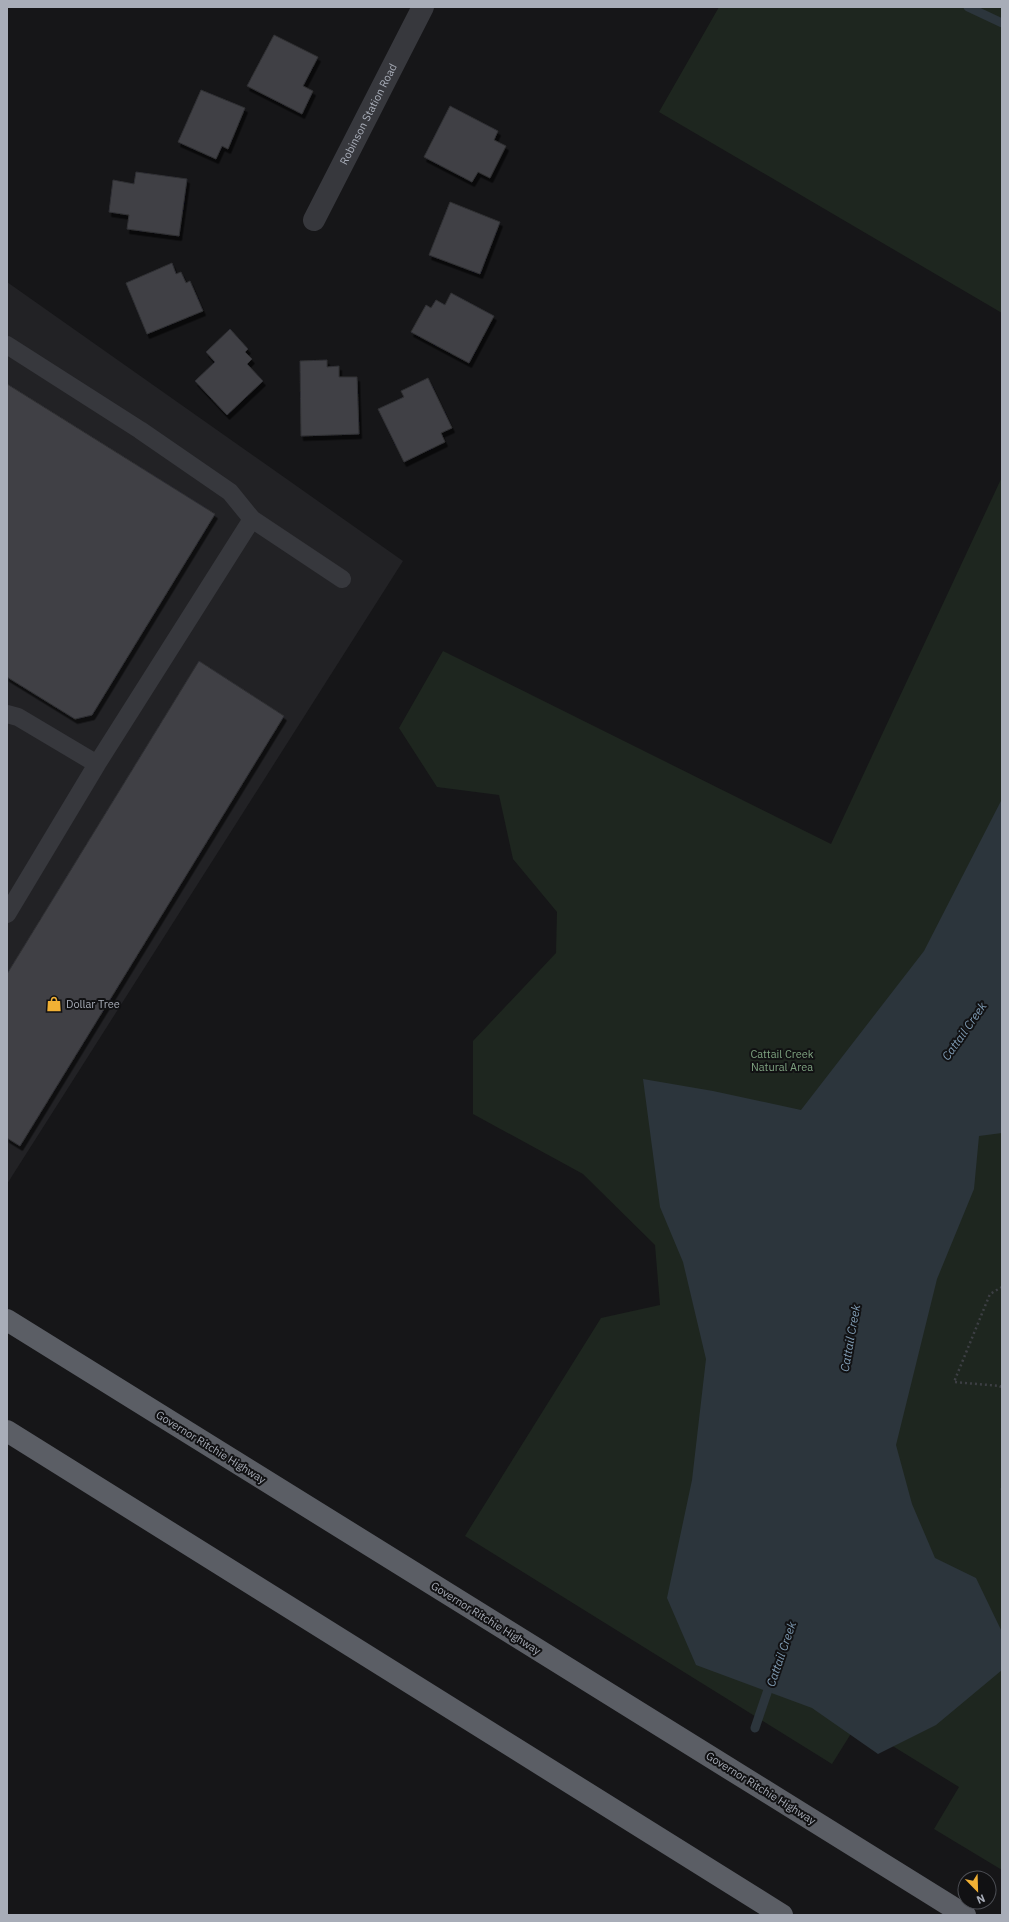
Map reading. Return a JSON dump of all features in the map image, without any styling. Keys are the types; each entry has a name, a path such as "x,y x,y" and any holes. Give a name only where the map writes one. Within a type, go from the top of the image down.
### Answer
{"highway":[{"name":"Governor Ritchie Highway","path":"7,1320 965,1915"},
{"path":"7,1431 782,1915"}],"street":[{"name":"Robinson Station Road","path":"314,220 423,7"}],"lane":[{"path":"7,345 140,430 230,492 252,518 342,579"},
{"path":"7,914 97,764 252,518"},
{"path":"7,714 18,717 97,764"},
{"path":"7,1333 77,1364"}],"path":[{"path":"1002,1287 990,1294 954,1382 1000,1386 1002,1389"},
{"path":"1002,1488 1002,1493"}],"shaded area":[{"path":"7,282 403,561 7,1184"}],"green space":[{"path":"719,7 1002,7 1002,313 659,112"},
{"name":"Cattail Creek Natural Area","path":"1002,477 1002,1870 934,1829 959,1787 857,1724 832,1764 465,1536 601,1318 660,1305 655,1245 583,1174 473,1114 473,1041 556,953 557,912 513,859 499,795 437,787 399,728 443,651 831,844"}],"water":[{"path":"1002,799 1002,1133 979,1136 974,1189 937,1279 896,1445 912,1504 935,1558 976,1578 1002,1632 1002,1670 936,1725 878,1754 812,1708 696,1665 667,1598 692,1480 706,1359 683,1262 660,1207 643,1079 713,1091 801,1110 924,951"}],"building":[{"path":"274,35 318,57 303,86 313,91 302,114 247,86"},
{"path":"201,90 245,108 228,149 222,146 216,159 178,142"},
{"path":"450,106 498,131 494,140 506,146 490,178 478,172 472,182 424,157"},
{"path":"136,172 187,179 179,236 127,229 129,215 109,212 113,180 134,184"},
{"path":"450,202 500,222 480,274 429,255"},
{"path":"172,263 176,274 181,272 186,283 190,281 203,311 147,334 126,283"},
{"path":"451,293 494,316 469,363 411,332 426,305 431,308 436,300 445,305"},
{"path":"230,329 248,349 245,352 252,359 247,364 263,381 227,415 195,381 215,362 206,352"},
{"path":"327,360 327,367 339,366 339,377 357,377 359,434 301,436 300,361"},
{"path":"428,378 452,428 441,433 445,442 404,462 378,409 404,397 401,391"},
{"path":"7,384 215,514 92,715 75,719 7,677"},
{"path":"199,661 284,716 20,1146 7,1138 7,974"}],"waterway":[{"path":"968,7 1002,23"},
{"name":"Cattail Creek","path":"755,1728 771,1681"}],"place":[{"name":"Dollar Tree","path":"54,1004"}]}
